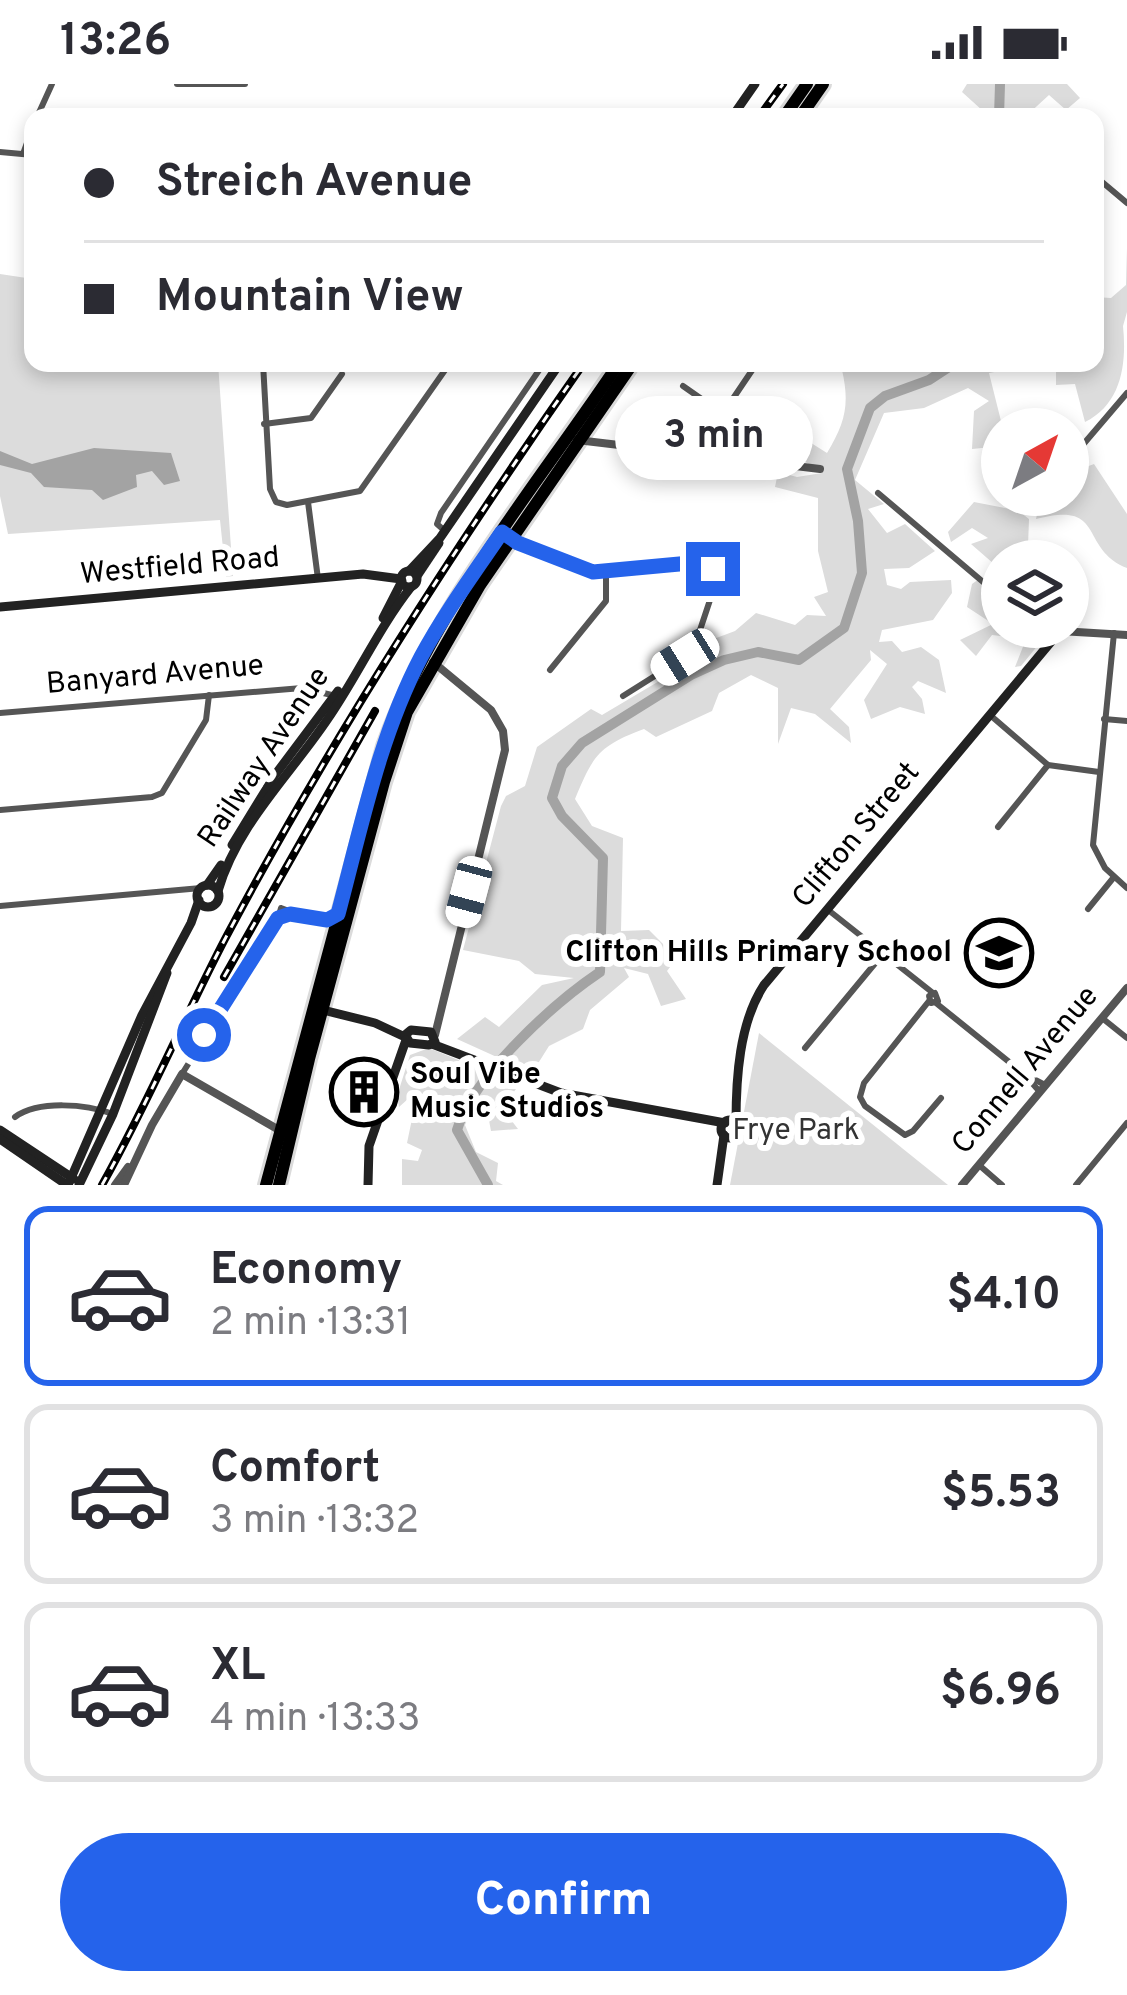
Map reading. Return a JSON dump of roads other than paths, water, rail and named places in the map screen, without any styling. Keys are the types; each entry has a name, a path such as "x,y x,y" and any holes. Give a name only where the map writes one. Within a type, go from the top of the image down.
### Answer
{"highway":[{"path":"575,439 614,372"},
{"path":"319,1009 338,914 425,663 507,536 626,372"},
{"path":"266,1185 319,1009 370,813"},
{"path":"279,1185 286,1121"}],"main road":[{"name":"Railway Avenue","path":"191,923 218,901 225,869 262,806 319,732 408,578 554,372"},
{"name":"Westfield Road","path":"0,607 363,574 408,578"},
{"name":"Clifton Street","path":"719,1185 748,1019 757,996 1041,648"},
{"name":"Railway Avenue","path":"75,1183 108,1113 142,1015 191,923 201,893 269,783 336,700"},
{"path":"294,752 314,731 319,732"},
{"name":"Railway Avenue","path":"201,893 218,891"},
{"path":"201,893 210,906"},
{"path":"319,1009 375,1023 407,1041 432,1037 449,1050 575,1096 728,1128"},
{"path":"368,1185 369,1146 407,1041"},
{"path":"0,1130 75,1183"},
{"path":"0,1139 75,1183"}],"street":[{"path":"177,84 245,84"},
{"path":"0,152 23,154"},
{"path":"1104,184 1127,203"},
{"path":"262,372 273,498 287,506 362,489 444,372"},
{"path":"442,534 437,524 441,513 538,372"},
{"path":"701,456 704,442 751,372"},
{"path":"264,424 311,418 342,374"},
{"path":"682,386 724,413"},
{"path":"1089,438 1127,393"},
{"path":"575,439 820,469"},
{"path":"878,494 981,580"},
{"path":"308,502 318,579"},
{"path":"507,536 579,568 606,571 701,562 715,572 717,579 695,645 685,657 623,696"},
{"path":"550,670 606,601 606,571"},
{"path":"1089,631 1127,634"},
{"path":"1114,633 1093,847 1127,887"},
{"path":"425,663 494,713 505,750 432,1037"},
{"name":"Banyard Avenue","path":"0,713 314,689 336,700"},
{"path":"0,810 158,795 172,782 206,720 209,695"},
{"path":"990,715 1048,765 1099,772"},
{"path":"1104,719 1127,721"},
{"path":"998,827 1048,765"},
{"path":"1088,909 1114,877"},
{"path":"0,906 201,893"},
{"path":"827,909 1042,1089"},
{"path":"315,920 338,914"},
{"path":"119,1185 182,1074 285,915 315,920 328,928 332,938"},
{"path":"805,1048 882,955"},
{"name":"Connell Avenue","path":"962,1185 1127,988"},
{"path":"932,1000 864,1083 860,1097 905,1136 941,1098"},
{"path":"1102,1018 1127,1038"},
{"path":"182,1074 262,1120 286,1121"},
{"path":"15,1117 22,1112 68,1107 108,1113"},
{"path":"1076,1185 1127,1124"},
{"path":"979,1165 1003,1185"}],"waterway":[{"path":"999,108 1000,84"},
{"path":"488,1185 457,1130 466,1109 517,1042 600,972 603,858 562,816 552,798 562,766 582,743 691,675 758,652 799,660 844,628 862,573 847,469 870,408 885,396 941,372"}],"railway":[{"path":"766,108 783,84"},
{"path":"102,1185 225,939 308,791 441,574 578,372"},
{"path":"224,977 375,711"}],"place":[{"name":"Clifton Hills Primary School","path":"999,953"},
{"name":"Soul Vibe Music Studios","path":"364,1092"}],"park label":[{"name":"Frye Park","path":"796,1131"}]}
